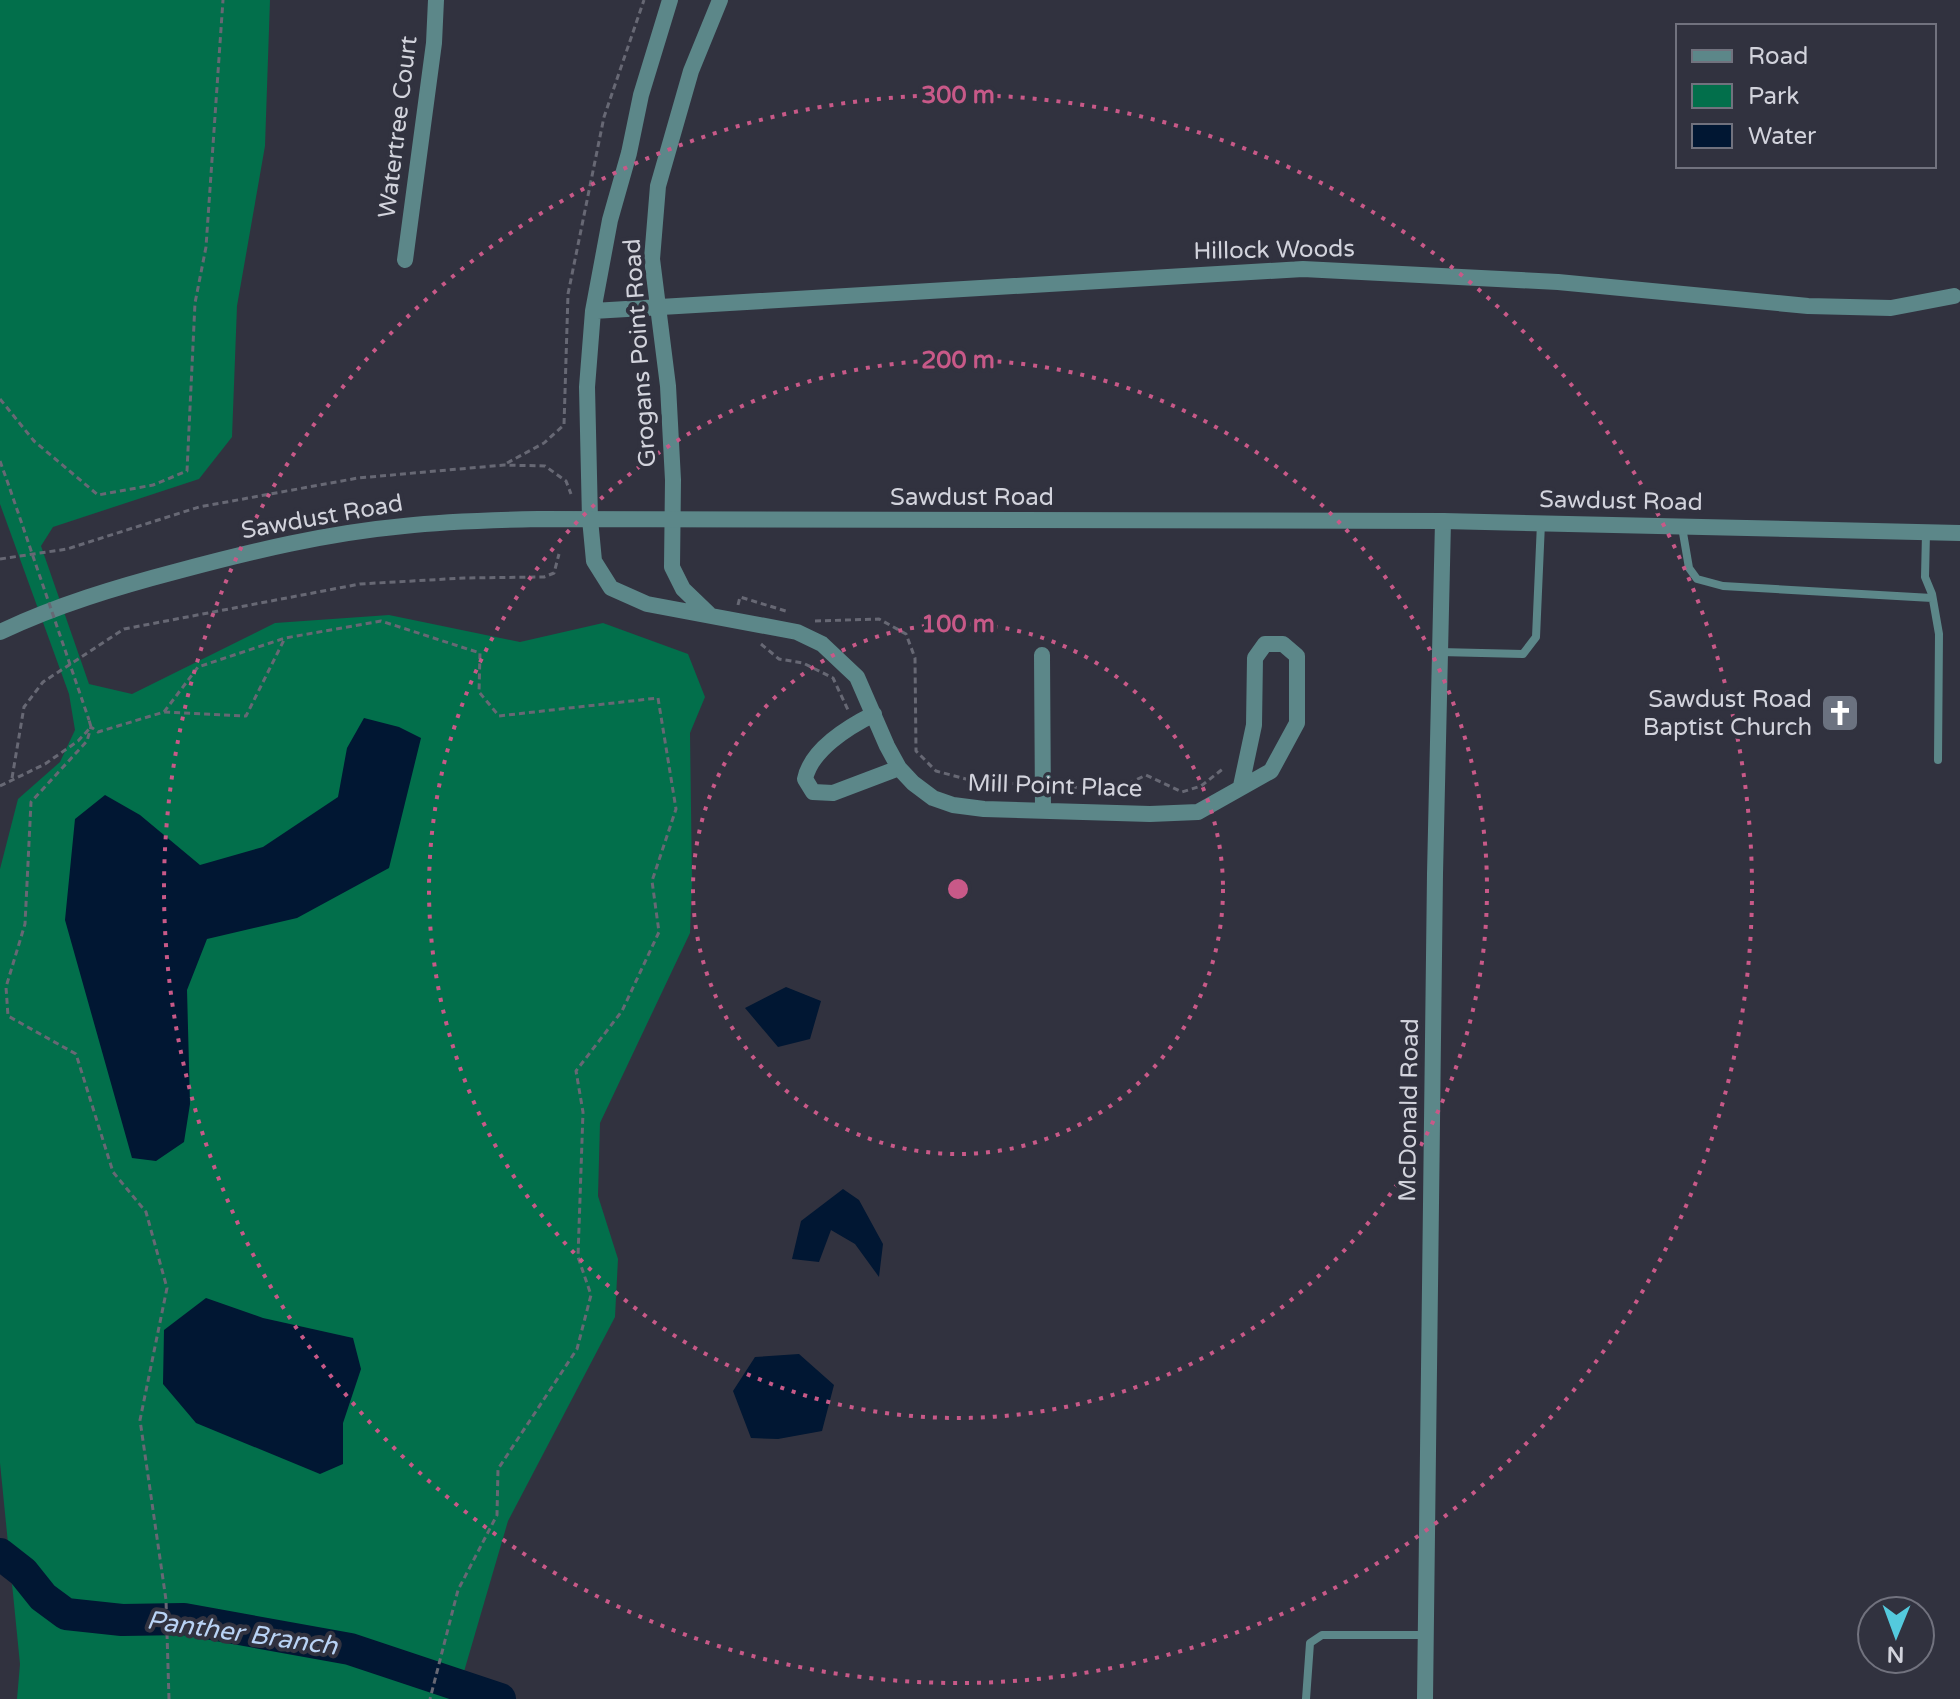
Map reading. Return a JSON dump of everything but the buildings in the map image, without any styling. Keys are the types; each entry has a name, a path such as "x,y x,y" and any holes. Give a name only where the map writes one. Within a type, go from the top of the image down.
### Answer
{"street":[{"name":"Watertree Court","path":"405,260 434,43 436,0"},
{"name":"Grogans Point Road","path":"590,519 587,387 593,311 610,220 641,95 670,0"},
{"name":"Grogans Point Road","path":"673,521 668,386 652,259 658,186 691,71 720,0"},
{"name":"Hillock Woods","path":"593,311 1303,269 1558,282 1808,306 1891,308 1954,296"},
{"name":"Mill Point Place","path":"590,519 594,561 611,588 647,604 797,632 822,644 857,677 899,768 933,798 953,805 1150,814 1198,812 1225,799 1241,786 1271,771 1297,723 1297,656 1283,644 1265,644 1255,658 1254,725 1241,786"},
{"name":"Sawdust Road","path":"0,632 35,616 131,583 266,548 403,526 483,520 1443,521 1960,533"},
{"path":"673,521 672,567 683,589 709,614"},
{"name":"McDonald Road","path":"1425,1699 1443,521"},
{"path":"1042,655 1043,809"},
{"path":"874,714 854,724 809,762 805,779 813,792 833,793 899,768"}],"lane":[{"path":"1440,652 1523,654 1536,637 1541,523"},
{"path":"1682,527 1689,568 1697,579 1723,586 1932,598"},
{"path":"1926,532 1925,577 1939,634 1938,760"},
{"path":"1306,1699 1310,1643 1322,1635 1426,1635"}],"path":[{"path":"0,399 34,441 98,495 153,485 187,471 195,303 206,247 223,0"},
{"path":"504,465 544,443 564,425 568,294 604,117 644,0"},
{"path":"0,461 91,727 87,741 31,802 25,924 6,987 8,1016 76,1054 113,1172 146,1212 167,1288 140,1420 166,1600 169,1699"},
{"path":"0,559 67,549 199,507 343,480 504,465 545,466 566,481 571,494"},
{"path":"12,778 24,707 43,682 124,629 360,584 544,577 554,573 559,554"},
{"path":"734,619 740,597 800,616"},
{"path":"814,621 879,619 906,634 915,658 916,751 936,771 977,782 1075,786 1110,793 1146,775 1182,792 1201,786 1224,768"},
{"path":"164,712 198,667 285,638 381,621 480,653 479,692 499,716 658,698 676,809 652,881 659,932 622,1011 576,1071 583,1112 578,1257 591,1295 577,1349 498,1469 497,1515 458,1590 430,1699"},
{"path":"91,727 98,732 164,712 246,716 285,638"},
{"path":"752,641 763,644 779,659 803,663 833,678 854,724"},
{"path":"0,786 45,764 78,741 91,727"}],"green space":[{"path":"0,0 270,0 265,146 237,306 232,437 199,479 53,527 41,546 89,684 132,694 275,623 389,615 520,642 603,623 688,654 705,697 690,733 690,933 600,1123 598,1196 618,1259 615,1317 508,1521 456,1699 17,1699 20,1664 0,1463 0,869 18,799 60,762 75,730 69,694 0,504"}],"water":[{"path":"364,718 399,727 421,738 389,868 297,918 207,939 187,990 190,1104 184,1142 156,1161 132,1158 65,920 75,819 105,795 140,815 200,865 263,847 338,797 347,748"},
{"path":"786,987 821,1001 810,1039 778,1047 745,1008"},
{"path":"843,1189 859,1200 883,1244 879,1277 855,1244 831,1230 819,1262 792,1259 801,1221"},
{"path":"206,1298 263,1318 353,1338 361,1369 343,1423 343,1464 320,1474 196,1423 163,1384 164,1330"},
{"path":"799,1354 834,1385 822,1431 778,1439 751,1438 733,1391 755,1357"}],"waterway":[{"name":"Panther Branch","path":"0,1554 23,1572 43,1597 66,1614 122,1620 184,1619 350,1649 500,1699"}],"place":[{"name":"Sawdust Road Baptist Church","path":"1840,713"}]}
